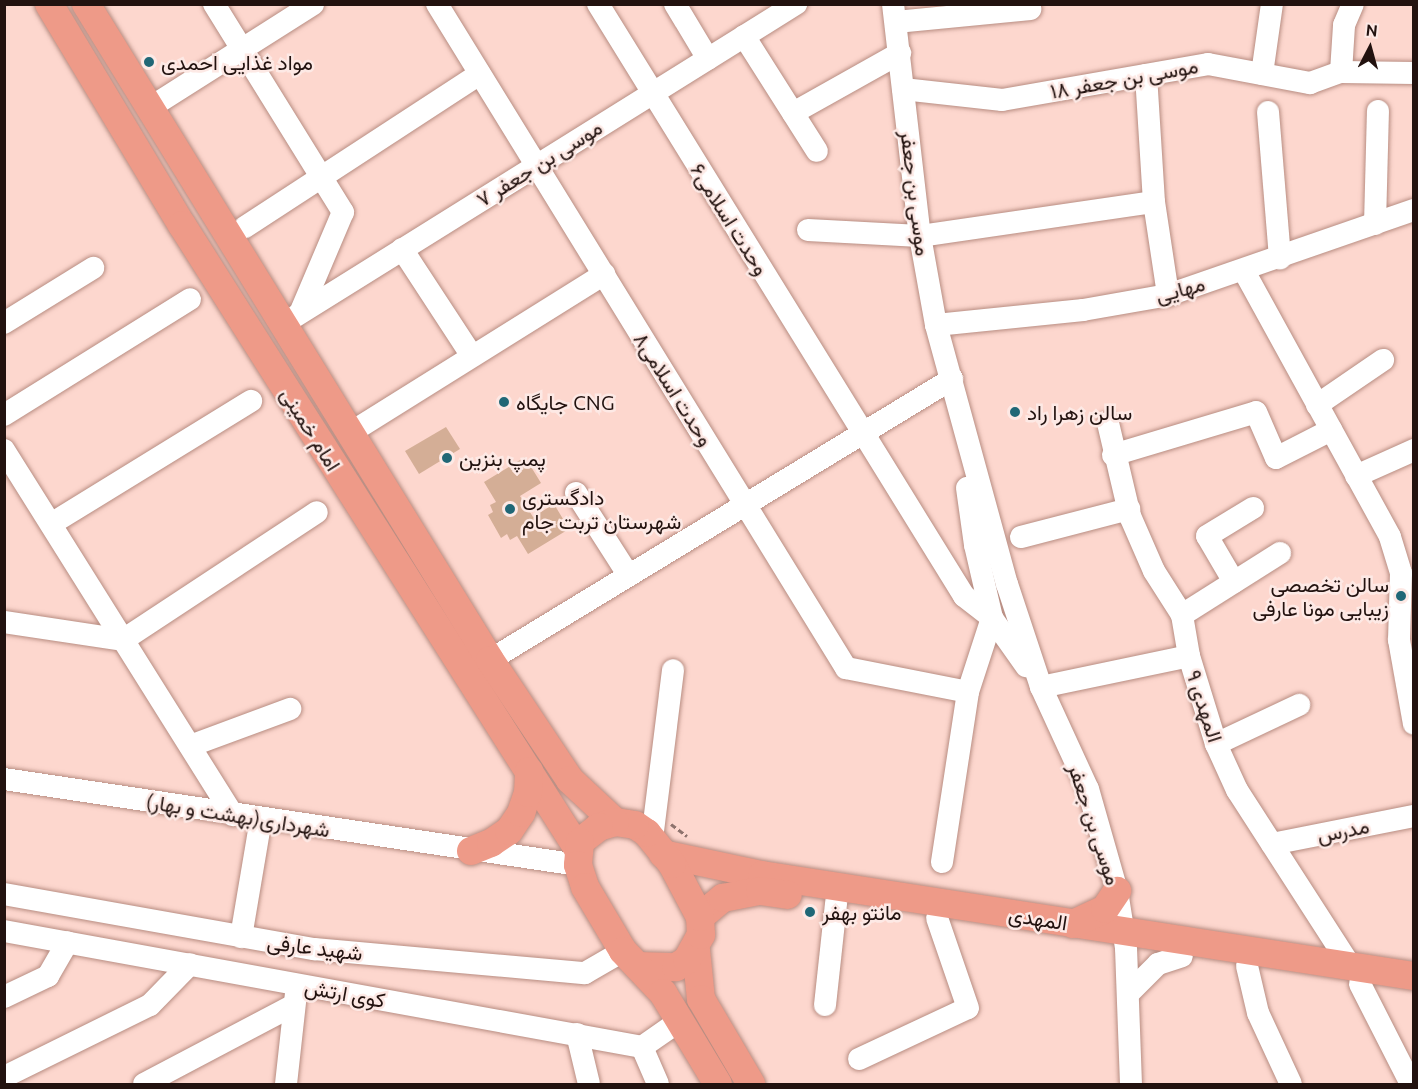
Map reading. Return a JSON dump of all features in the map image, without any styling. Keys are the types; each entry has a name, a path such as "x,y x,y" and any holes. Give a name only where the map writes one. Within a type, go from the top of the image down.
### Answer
{"main road":[{"name":"امام خمینی","path":"49,4 182,225 522,760 578,857 585,887 630,958 663,993 678,1022 713,1076"},
{"name":"امام خمینی","path":"86,4 211,206 243,241 292,317 350,433 490,660 570,780 615,822"},
{"path":"182,225 201,222 211,206"},
{"path":"212,272 220,254 243,241"},
{"path":"471,851 491,843 509,831 522,813 528,793 522,760 538,749 539,735"},
{"path":"578,857 580,842 599,827 615,822 635,825 657,846 700,917 701,935 696,950 701,999 752,1084"},
{"name":"المهدی","path":"657,846 762,875 1073,924 1182,956 1247,966 1355,975 1413,976"},
{"name":"المهدی","path":"700,917 723,898 760,891 937,918 1125,940 1355,975 1413,992"},
{"path":"1073,924 1105,909 1117,891"},
{"path":"630,958 676,967 696,950"},
{"path":"713,1076 711,1050 725,1049 734,1055"}],"street":[{"path":"214,4 343,212 292,317"},
{"path":"151,107 314,4"},
{"name":"وحدت اسلامی۸","path":"438,4 846,668 968,692"},
{"name":"وحدت اسلامی۶","path":"598,4 964,596 992,618"},
{"path":"675,4 708,59"},
{"path":"1262,74 1272,4"},
{"path":"1341,72 1344,25 1353,4"},
{"name":"موسی بن جعفر ۷","path":"292,317 708,59 786,7"},
{"path":"895,13 1030,9"},
{"name":"موسی بن جعفر","path":"895,13 920,236 936,326 994,543 1041,687 1088,789 1117,891 1125,940 1129,993 1131,1084"},
{"path":"744,36 817,151"},
{"path":"793,113 900,53"},
{"name":"موسی بن جعفر ۱۸","path":"903,89 1002,100 1208,64 1310,83 1341,72 1413,73"},
{"path":"243,241 322,177 480,74"},
{"path":"1146,75 1154,202 1168,295"},
{"path":"1376,224 1378,111"},
{"path":"1268,112 1280,259"},
{"path":"808,230 920,236 1154,202"},
{"name":"مهایی","path":"936,326 1083,310 1168,295 1280,259 1413,210"},
{"path":"402,249 472,356"},
{"path":"4,323 93,268"},
{"path":"1244,271 1390,537 1401,573 1407,607 1399,640 1413,724"},
{"path":"350,433 604,274"},
{"path":"4,415 190,299"},
{"path":"1317,405 1383,360"},
{"path":"490,660 952,379"},
{"name":"موسی بن جعفر","path":"952,379 975,545 992,618 1041,687"},
{"path":"51,524 251,401"},
{"path":"1113,455 1256,412 1276,458 1330,430"},
{"name":"المهدی ۹","path":"1108,423 1113,455 1129,509 1154,571 1182,615 1189,656 1216,744 1237,790 1355,975 1411,1084"},
{"path":"4,450 233,815"},
{"path":"1356,476 1413,450"},
{"path":"576,493 629,576"},
{"path":"1234,582 1207,536 1253,508"},
{"path":"1021,537 1129,509"},
{"path":"4,622 123,640 317,512"},
{"path":"1182,615 1280,553"},
{"path":"942,862 968,692 992,618"},
{"path":"1041,687 1189,656"},
{"path":"657,846 673,670"},
{"path":"1216,744 1299,705"},
{"path":"189,746 290,709"},
{"name":"شهرداری(بهشت و بهار)","path":"4,779 471,851 578,857"},
{"name":"مدرس","path":"1272,844 1413,816"},
{"path":"242,936 261,819"},
{"name":"شهید عارفی","path":"4,894 314,949 585,973 630,958"},
{"path":"825,1005 836,903"},
{"path":"859,1059 968,1008 937,918"},
{"name":"کوی ارتش","path":"4,931 642,1047"},
{"path":"4,997 48,976 68,942"},
{"path":"1129,993 1158,964 1182,956"},
{"path":"4,1077 150,1005 190,964"},
{"path":"1247,966 1258,1013 1291,1084"},
{"path":"286,1084 292,1006 300,984"},
{"path":"144,1084 292,1006"},
{"path":"658,1084 642,1047 678,1022"},
{"path":"577,1034 589,1084"}],"building":[{"path":"446,427 460,449 419,474 405,451"},
{"name":"دادگستری شهرستان تربت جام","path":"525,457 541,483 520,496 533,517 554,504 569,529 528,554 517,536 510,540 507,534 501,538 488,515 493,512 490,505 496,502 484,482"}],"place":[{"name":"مواد غذایی احمدی","path":"149,62"},
{"name":"جایگاه CNG","path":"504,402"},
{"name":"سالن زهرا راد","path":"1015,412"},
{"name":"پمپ بنزین","path":"447,458"},
{"name":"دادگستری شهرستان تربت جام","path":"510,509"},
{"name":"سالن تخصصی زیبایی مونا عارفی","path":"1401,596"},
{"name":"مانتو بهفر","path":"810,912"}]}
